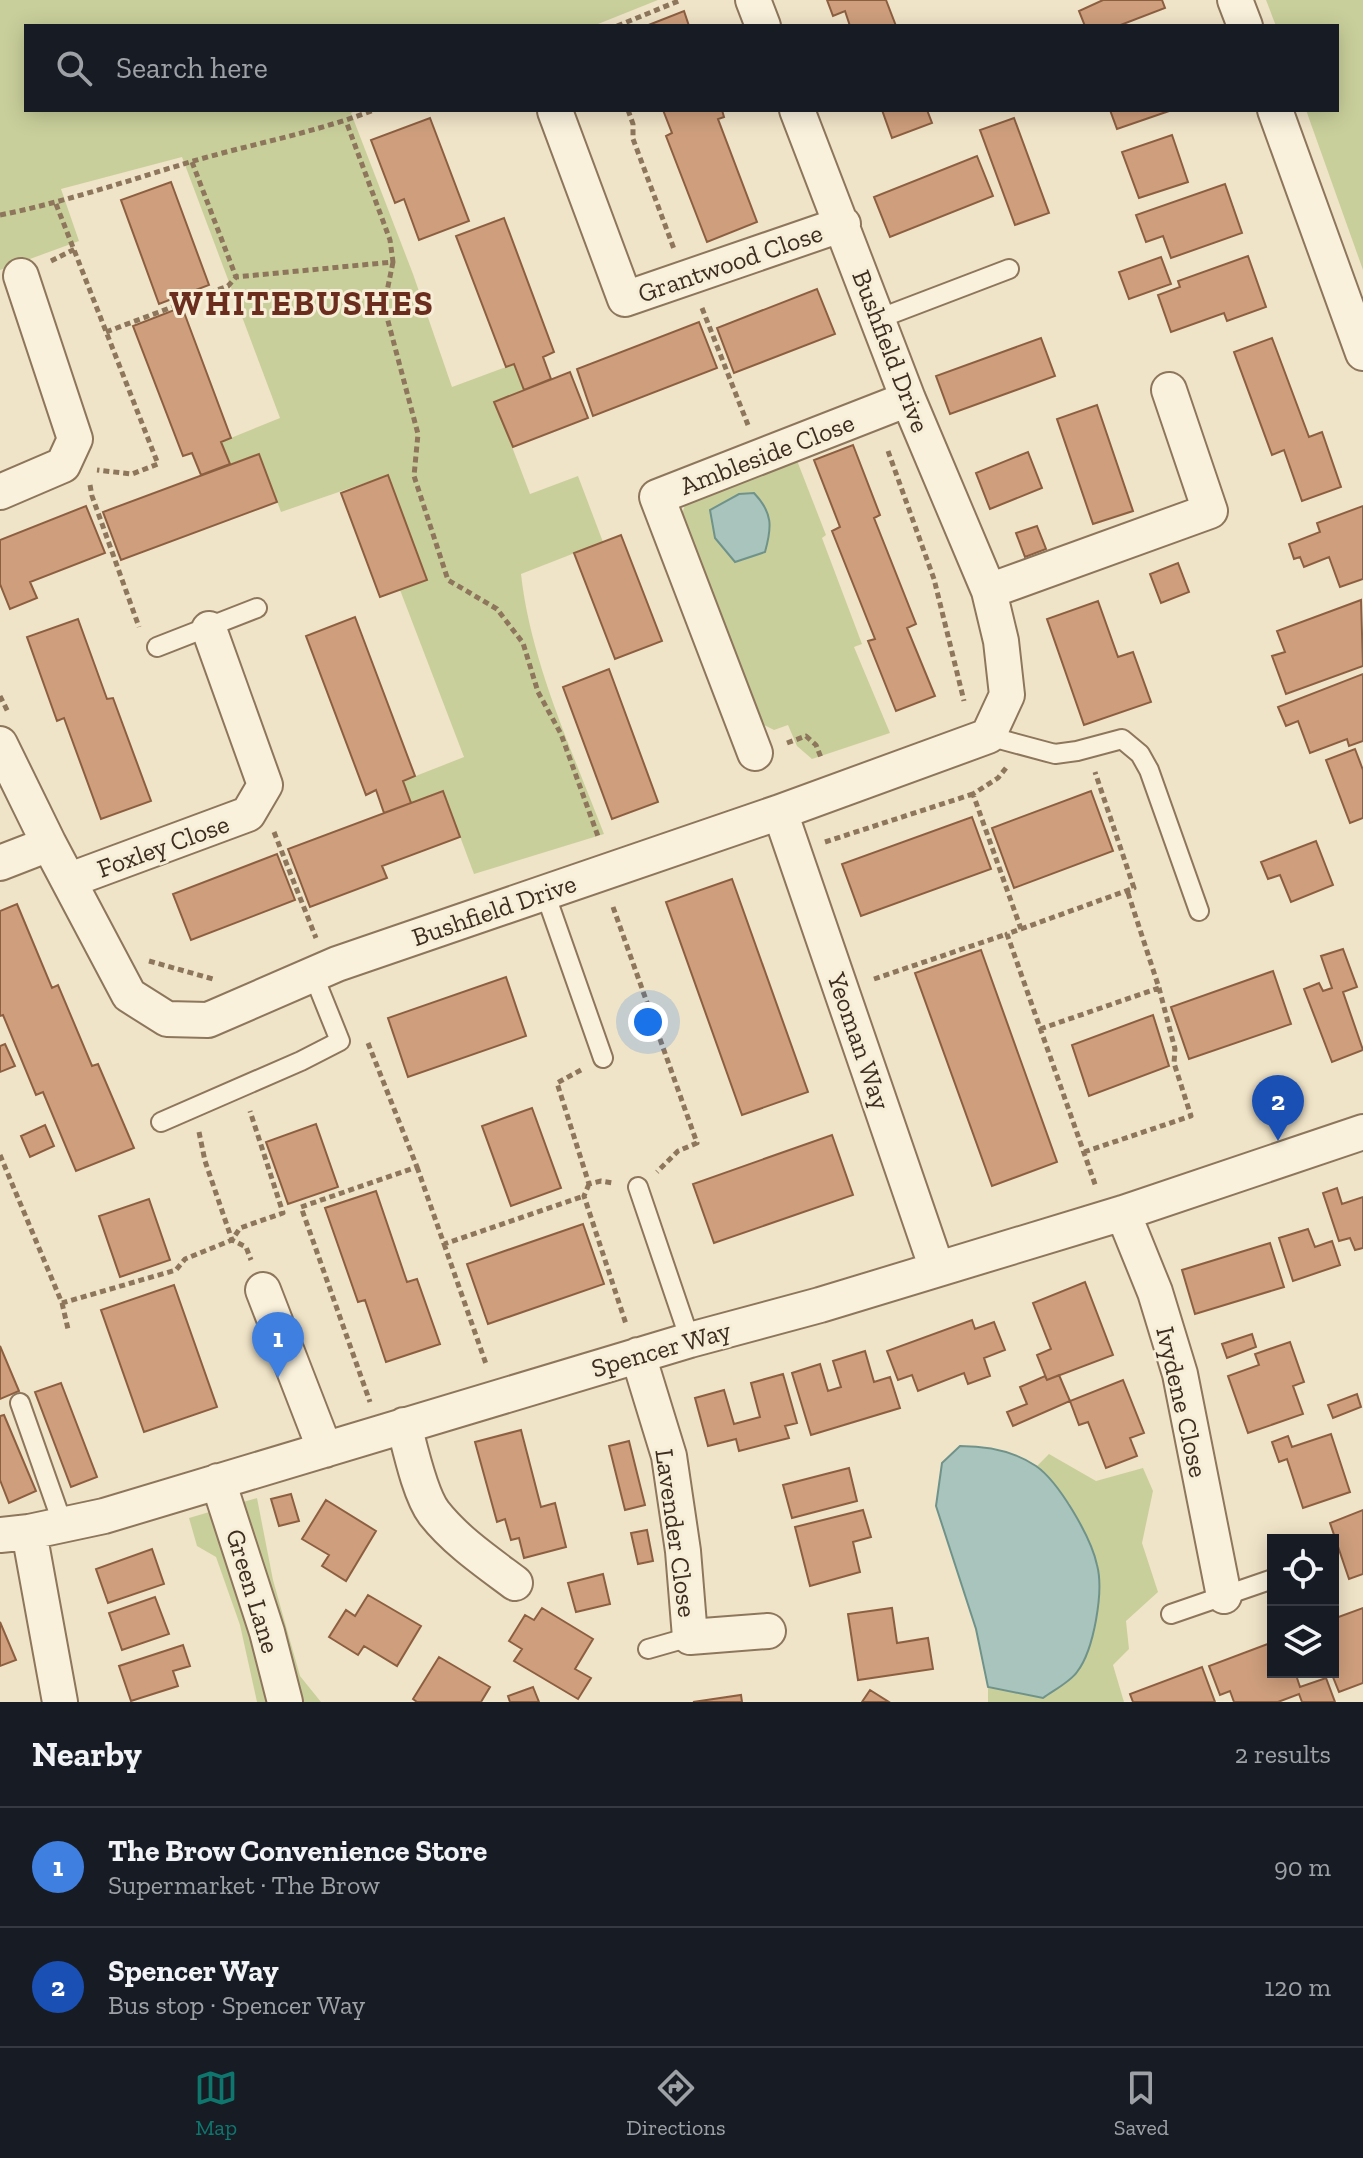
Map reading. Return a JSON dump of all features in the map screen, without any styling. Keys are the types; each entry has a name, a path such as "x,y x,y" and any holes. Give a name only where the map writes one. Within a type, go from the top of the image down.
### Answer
{"street":[{"path":"753,0 762,24"},
{"path":"1235,0 1244,24"},
{"name":"Grantwood Close","path":"555,112 625,299 843,224"},
{"name":"Bushfield Drive","path":"0,744 129,995 167,1019 208,1020 321,971 780,812 988,736 1007,695 1001,641 989,591 908,399 798,112"},
{"path":"1276,112 1363,353"},
{"path":"0,492 75,467 75,439 21,276"},
{"path":"989,591 1210,511 1169,390"},
{"name":"Ambleside Close","path":"755,753 657,497 908,399"},
{"name":"Foxley Close","path":"70,880 248,814 265,785 209,629"},
{"name":"Yeoman Way","path":"780,812 937,1269"},
{"path":"0,863 49,844"},
{"name":"Spencer Way","path":"15,1533 104,1516 325,1450 633,1344 690,1340 937,1269 1115,1216 1363,1132"},
{"name":"Ivydene Close","path":"1115,1216 1155,1292 1180,1374 1224,1596"},
{"path":"263,1290 325,1450"},
{"name":"Lavender Close","path":"633,1344 669,1456 683,1551 690,1637 768,1631"},
{"path":"392,1429 414,1463 432,1512 470,1549 515,1583"},
{"name":"Green Lane","path":"218,1481 267,1632 285,1702"},
{"path":"15,1533 60,1702"}],"lane":[{"path":"878,319 1009,269"},
{"path":"157,647 257,608"},
{"path":"988,736 1055,754 1122,739 1140,754 1149,770 1199,911"},
{"path":"545,893 603,1058"},
{"path":"161,1122 340,1041 321,971"},
{"path":"638,1187 690,1340"},
{"path":"20,1403 63,1525"},
{"path":"1171,1614 1267,1581"},
{"path":"648,1649 690,1637"}],"path":[{"path":"622,24 681,0"},
{"path":"0,215 56,204 369,112"},
{"path":"629,112 633,139 686,280 707,317 760,457"},
{"path":"346,121 390,240 393,262 384,306 418,434 414,476 448,580 497,609 523,643 538,692 561,734 611,870 613,908 697,1143 678,1151 662,1169 638,1187 601,1181 589,1184"},
{"path":"192,162 236,277"},
{"path":"56,204 158,464 132,474 75,467"},
{"path":"106,332 228,286 236,277 393,262"},
{"path":"75,467 92,496 144,639 157,647"},
{"path":"755,753 806,736 816,745 833,793"},
{"path":"818,851 822,843 973,794 998,778 1022,745"},
{"path":"871,980 1134,888 1087,748"},
{"path":"973,794 1021,929"},
{"path":"257,799 280,844 321,971"},
{"path":"1084,1152 1191,1116 1174,1063 1175,1049 1159,988 1127,890"},
{"path":"1007,934 1084,1152 1115,1216"},
{"path":"1040,1029 1159,988"},
{"path":"365,1037 417,1167 489,1373"},
{"path":"603,1058 557,1083 589,1184 584,1196 633,1344"},
{"path":"62,1303 176,1270 185,1259 232,1240 240,1228 283,1213 242,1087"},
{"path":"194,1107 205,1161 232,1240 246,1247 263,1290"},
{"path":"0,1155 62,1303 68,1329"},
{"path":"392,1429 301,1207 417,1167"},
{"path":"444,1244 584,1196"}],"green space":[{"path":"0,0 658,0 598,24 24,24 24,112 353,112 452,387 514,364 524,390 495,402 530,494 578,476 603,542 521,574 543,673 604,834 474,874 443,791 411,803 403,781 464,757 400,590 427,579 388,475 281,512 259,454 230,464 221,442 280,418 182,157 61,189 79,241 0,270"},
{"path":"1266,0 1363,0 1363,270 1307,112 1339,112 1339,24 1275,24"},
{"path":"796,458 826,535 822,538 862,644 854,647 890,733 812,759 797,746 788,725 774,730 756,721 682,514 687,499"},
{"path":"1049,1454 1096,1481 1143,1468 1153,1491 1142,1543 1158,1592 1126,1621 1129,1649 1113,1665 1124,1702 988,1702 988,1687 1043,1698 1070,1504 1037,1466"},
{"path":"257,1498 273,1580 300,1676 321,1702 257,1702 240,1625 216,1557 197,1546 189,1518"}],"water":[{"path":"754,493 768,514 769,535 765,552 735,562 715,538 710,510 739,494"},
{"path":"960,1446 1000,1450 1036,1466 1064,1497 1094,1553 1099,1590 1096,1620 1088,1650 1074,1676 1043,1698 988,1687 976,1629 936,1506 942,1463"}],"building":[{"path":"827,0 886,0 895,24 849,24 845,11 833,16"},
{"path":"1103,0 1162,0 1165,8 1123,24 1084,24 1079,11"},
{"path":"684,11 688,24 651,24"},
{"path":"664,112 723,112 724,117 718,119 757,222 707,242 666,136 672,133"},
{"path":"883,112 928,112 932,123 892,138"},
{"path":"1111,112 1166,112 1117,129"},
{"path":"430,118 469,221 419,240 404,199 395,203 371,140"},
{"path":"1014,118 1049,213 1015,225 980,130"},
{"path":"1172,135 1188,182 1139,198 1122,152"},
{"path":"977,156 993,196 890,237 874,197"},
{"path":"171,182 209,285 159,304 121,200"},
{"path":"1225,184 1242,233 1171,258 1163,236 1146,242 1136,215"},
{"path":"504,218 554,352 543,357 551,379 524,390 514,364 506,367 456,236"},
{"path":"1248,256 1266,307 1227,321 1224,313 1171,332 1158,295 1180,287 1178,281"},
{"path":"1161,257 1171,284 1129,299 1119,272"},
{"path":"817,289 835,334 734,373 717,328"},
{"path":"182,307 231,438 221,442 230,464 201,475 192,453 183,456 133,326"},
{"path":"699,322 717,368 593,416 577,369"},
{"path":"1041,338 1055,376 950,414 936,376"},
{"path":"1272,338 1309,437 1322,432 1341,487 1302,501 1284,450 1272,455 1234,352"},
{"path":"570,372 588,418 513,447 494,402"},
{"path":"1097,405 1133,511 1093,524 1057,419"},
{"path":"853,445 880,515 874,518 916,624 907,628 935,696 896,711 868,641 875,639 832,531 840,527 814,460"},
{"path":"1028,452 1042,488 990,509 976,473"},
{"path":"259,454 277,502 121,560 103,512"},
{"path":"388,475 427,580 380,597 341,493"},
{"path":"86,506 105,553 30,582 37,598 10,609 0,584 0,540"},
{"path":"1363,506 1363,579 1340,587 1329,557 1304,567 1300,557 1294,559 1289,544 1320,532 1317,523"},
{"path":"1037,526 1046,549 1025,557 1016,533"},
{"path":"621,535 662,641 615,659 574,553"},
{"path":"1178,563 1189,592 1161,603 1150,574"},
{"path":"1361,600 1363,666 1286,694 1272,656 1285,652 1277,631"},
{"path":"1098,601 1118,657 1133,652 1151,702 1084,725 1047,619"},
{"path":"355,617 415,776 403,781 411,803 384,813 376,790 366,795 306,636"},
{"path":"78,619 107,699 113,698 151,801 101,819 64,718 57,721 27,637"},
{"path":"609,669 658,802 612,819 563,687"},
{"path":"1363,674 1363,741 1349,746 1347,739 1310,753 1298,721 1286,726 1278,707"},
{"path":"1355,749 1363,770 1363,818 1350,823 1326,760"},
{"path":"443,791 460,837 382,866 387,878 310,907 288,849"},
{"path":"1091,791 1113,851 1014,888 992,828"},
{"path":"972,817 991,869 861,916 842,864"},
{"path":"1316,841 1333,885 1291,902 1280,875 1268,879 1261,862"},
{"path":"277,854 295,900 191,940 173,894"},
{"path":"732,879 808,1092 742,1115 666,902"},
{"path":"17,904 52,988 58,985 92,1066 98,1064 134,1148 76,1171 43,1092 36,1095 3,1015 0,1016 0,911"},
{"path":"1343,949 1357,987 1343,992 1363,1050 1332,1062 1304,989 1319,983 1323,991 1332,988 1321,956"},
{"path":"981,950 1057,1162 992,1186 915,973"},
{"path":"1273,971 1291,1024 1189,1059 1171,1007"},
{"path":"506,977 526,1036 408,1077 388,1018"},
{"path":"1153,1015 1169,1066 1089,1096 1072,1045"},
{"path":"5,1044 15,1066 0,1072 0,1046"},
{"path":"532,1108 561,1188 511,1206 482,1126"},
{"path":"316,1124 338,1187 288,1204 266,1142"},
{"path":"45,1125 54,1146 30,1157 21,1136"},
{"path":"832,1135 853,1195 714,1243 693,1184"},
{"path":"1337,1188 1342,1204 1363,1197 1363,1248 1355,1250 1350,1238 1339,1241 1323,1193"},
{"path":"376,1191 407,1282 417,1279 440,1344 386,1362 365,1300 358,1302 325,1208"},
{"path":"149,1199 170,1260 120,1277 99,1216"},
{"path":"583,1224 604,1284 488,1324 467,1264"},
{"path":"1308,1229 1315,1247 1332,1241 1340,1265 1293,1281 1279,1238"},
{"path":"1270,1243 1284,1287 1195,1314 1182,1270"},
{"path":"1085,1282 1113,1355 1047,1380 1037,1355 1051,1349 1033,1303"},
{"path":"174,1285 217,1407 144,1432 101,1310"},
{"path":"972,1320 975,1329 994,1322 1005,1350 984,1358 990,1376 968,1384 964,1373 918,1391 912,1375 898,1380 887,1351"},
{"path":"1252,1334 1256,1347 1227,1358 1222,1344"},
{"path":"1290,1342 1304,1382 1293,1386 1303,1414 1248,1433 1228,1376 1259,1365 1255,1354"},
{"path":"0,1346 19,1391 0,1399"},
{"path":"865,1351 874,1382 890,1377 900,1408 811,1435 792,1373 820,1364 828,1391 841,1387 833,1361"},
{"path":"783,1374 797,1423 785,1426 789,1438 739,1451 736,1439 708,1446 695,1398 724,1390 734,1424 760,1417 751,1383"},
{"path":"1059,1375 1070,1401 1013,1426 1007,1412 1027,1404 1020,1387 1045,1376 1047,1380"},
{"path":"1123,1380 1144,1433 1130,1438 1137,1456 1106,1468 1088,1422 1079,1425 1070,1401"},
{"path":"61,1383 97,1477 71,1487 35,1392"},
{"path":"1357,1394 1361,1407 1333,1418 1328,1405"},
{"path":"4,1415 36,1491 9,1503 0,1480 0,1416"},
{"path":"521,1430 541,1507 555,1503 566,1547 524,1558 519,1538 511,1540 505,1519 497,1522 475,1442"},
{"path":"1331,1434 1350,1492 1303,1508 1287,1459 1279,1462 1272,1442 1288,1436 1292,1447"},
{"path":"629,1441 645,1505 625,1510 609,1446"},
{"path":"849,1468 857,1501 792,1518 783,1485"},
{"path":"291,1494 299,1521 279,1526 271,1499"},
{"path":"326,1500 376,1531 346,1581 322,1566 329,1555 302,1539"},
{"path":"863,1510 871,1537 853,1542 860,1572 810,1586 795,1527"},
{"path":"1363,1510 1363,1574 1349,1579 1339,1550 1339,1534 1334,1534 1330,1523"},
{"path":"647,1530 653,1561 638,1564 631,1533"},
{"path":"152,1549 164,1584 108,1603 96,1569"},
{"path":"603,1574 610,1604 576,1612 568,1583"},
{"path":"368,1595 421,1626 397,1666 364,1646 358,1655 329,1637 346,1610 355,1616"},
{"path":"155,1597 169,1634 122,1650 109,1613"},
{"path":"542,1608 593,1639 575,1669 591,1678 578,1699 514,1661 522,1649 509,1641 525,1615 534,1620"},
{"path":"892,1608 897,1643 928,1638 933,1669 858,1680 848,1614"},
{"path":"1363,1608 1363,1683 1339,1692 1333,1678 1339,1678 1339,1617"},
{"path":"0,1622 16,1660 0,1666"},
{"path":"1267,1644 1267,1678 1297,1678 1300,1687 1326,1678 1335,1702 1302,1702 1299,1694 1278,1702 1234,1702 1230,1691 1220,1695 1209,1666"},
{"path":"183,1645 190,1666 173,1671 178,1686 131,1701 119,1666"},
{"path":"439,1657 490,1687 481,1702 417,1702 413,1699"},
{"path":"1202,1667 1215,1702 1133,1702 1130,1694"},
{"path":"533,1687 539,1702 510,1702 508,1696"},
{"path":"870,1690 889,1702 862,1702"},
{"path":"741,1695 742,1702 693,1702"}],"place":[{"name":"Spencer Way","path":"1278,1141"},
{"name":"The Brow Convenience Store","path":"278,1378"}],"district":[{"name":"WHITEBUSHES","path":"302,303"}]}
